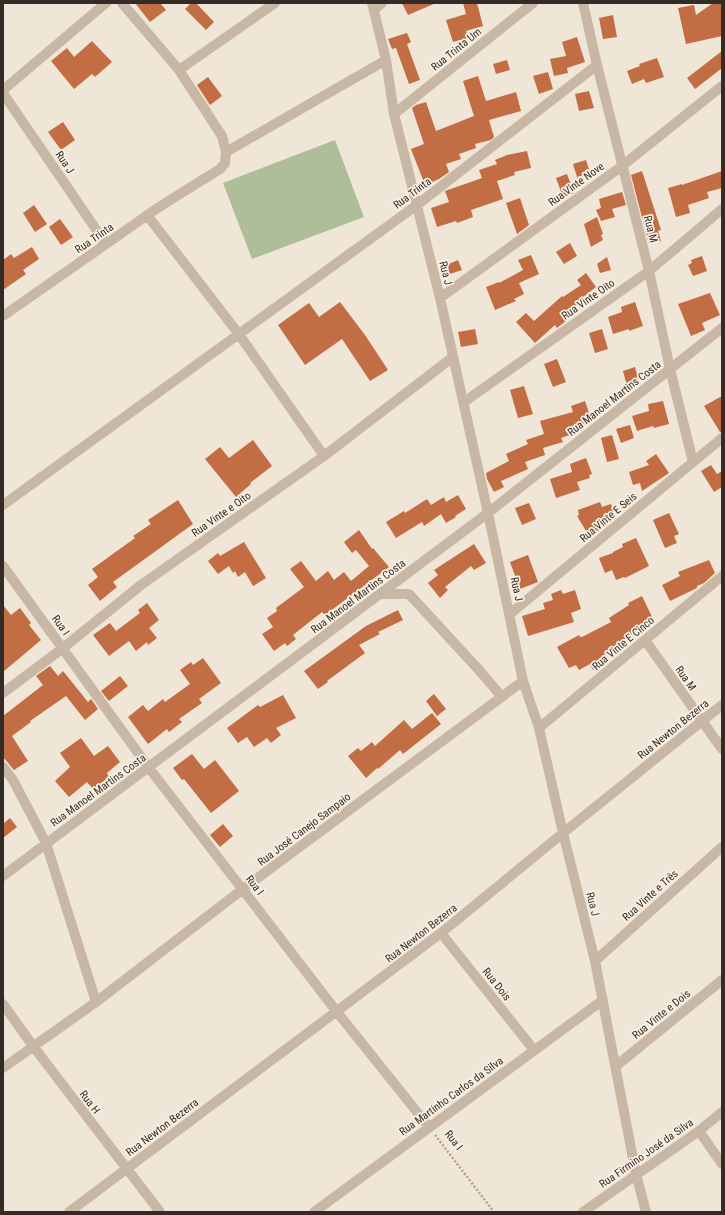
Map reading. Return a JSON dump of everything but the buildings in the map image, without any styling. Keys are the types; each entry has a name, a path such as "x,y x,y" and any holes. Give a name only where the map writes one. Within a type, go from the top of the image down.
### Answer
{"street":[{"path":"3,91 106,3"},
{"path":"122,3 179,70 222,136 226,152 386,60"},
{"path":"179,70 275,3"},
{"name":"Rua Trinta Um","path":"394,114 533,3"},
{"name":"Rua M","path":"583,3 596,65 649,271 670,369 693,462"},
{"name":"Rua J","path":"376,5 394,114 440,298 464,402 523,681 539,728 562,833 595,961 636,1174 646,1212"},
{"name":"Rua Trinta","path":"3,504 417,205 596,65"},
{"name":"Rua Vinte Nove","path":"440,298 622,166 722,86"},
{"name":"Rua J","path":"3,91 106,244"},
{"name":"Rua Trinta","path":"3,316 147,215 220,169 224,163 226,152"},
{"name":"Rua Vinte Oito","path":"464,402 649,271 722,209"},
{"path":"147,215 238,333 324,456"},
{"name":"Rua Manoel Martins Costa","path":"3,876 488,513 722,328"},
{"name":"Rua Vinte e Oito","path":"3,693 63,648 141,585 324,456 453,357"},
{"name":"Rua Vinte E Seis","path":"510,614 722,438"},
{"name":"Rua I","path":"3,566 149,768 337,1012 429,1127"},
{"name":"Rua Vinte E Cinco","path":"539,728 722,576"},
{"path":"380,594 409,594 502,697"},
{"name":"Rua M","path":"645,640 722,749"},
{"name":"Rua José Canejo Sampaio","path":"3,1068 96,1002 243,889 523,681"},
{"name":"Rua Newton Bezerra","path":"69,1212 441,933 562,833 722,705"},
{"path":"3,767 13,780 46,843 96,1002"},
{"name":"Rua Vinte e Três","path":"595,961 722,847"},
{"name":"Rua Dois","path":"441,933 534,1050"},
{"name":"Rua Vinte e Dois","path":"616,1066 722,980"},
{"name":"Rua Martinho Carlos da Silva","path":"314,1212 603,1000"},
{"name":"Rua H","path":"3,1004 33,1046 160,1212"},
{"name":"Rua Firmino José da Silva","path":"583,1212 699,1131 722,1112"},
{"path":"699,1131 722,1164"}],"path":[{"name":"Rua I","path":"429,1127 494,1212"}],"green space":[{"path":"335,140 364,217 252,259 223,183"}]}
